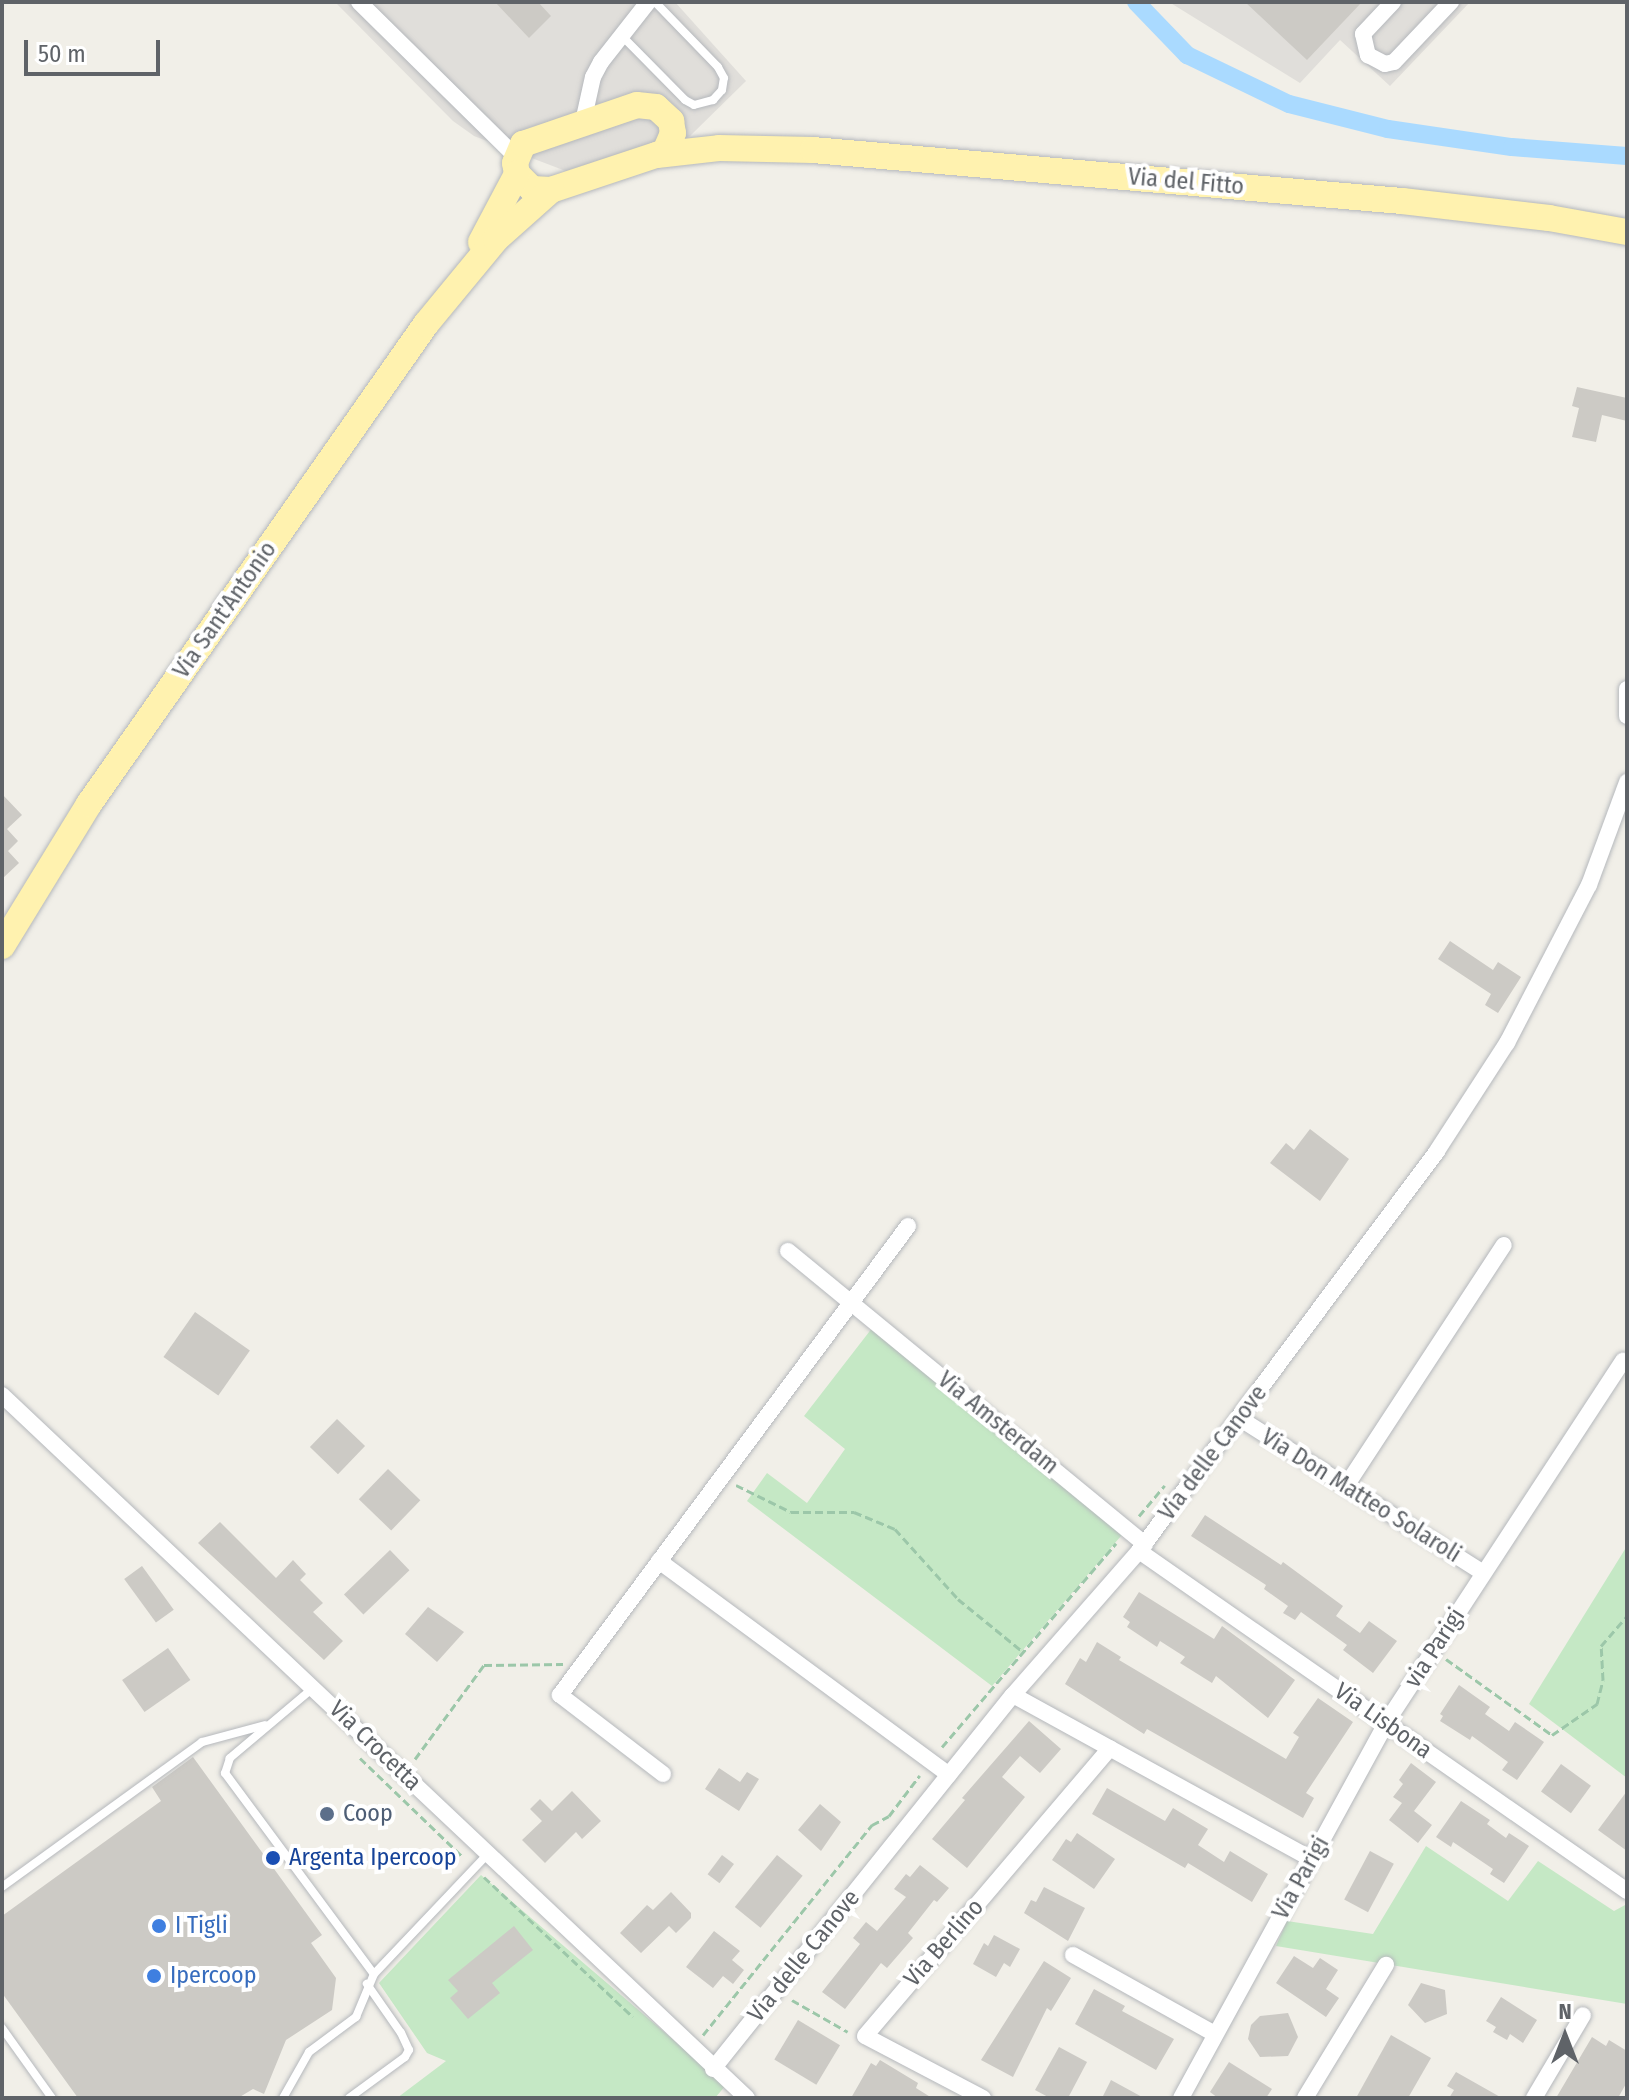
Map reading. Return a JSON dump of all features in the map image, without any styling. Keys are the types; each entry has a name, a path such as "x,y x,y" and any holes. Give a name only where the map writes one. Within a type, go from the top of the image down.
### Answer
{"main road":[{"path":"551,190 532,189 519,158 596,118 645,104 664,112 672,127 671,145 657,155"},
{"name":"Via del Fitto","path":"672,127 703,139 743,147 988,164 1402,201 1549,218 1627,232"},
{"name":"Via del Fitto","path":"657,155 743,147"},
{"name":"Via Sant'Antonio","path":"2,946 89,804 460,280 496,239 551,190 657,155"},
{"name":"Via Sant'Antonio","path":"460,280 519,158"}],"street":[{"path":"359,2 519,158"},
{"path":"596,118 590,90 601,62 648,2"},
{"path":"1393,2 1363,34 1368,55 1385,64 1394,62 1451,2"},
{"path":"1627,689 1627,716"},
{"name":"Via delle Canove","path":"713,2069 1013,1695 1142,1548 1475,1097 1507,1043 1589,885 1627,782"},
{"path":"663,1774 560,1695 908,1226"},
{"path":"1346,1486 1504,1245"},
{"name":"Via Amsterdam","path":"788,1251 1127,1529 1142,1548"},
{"path":"1483,1573 1623,1361"},
{"name":"Via Crocetta","path":"2,1395 747,2098"},
{"name":"Via Don Matteo Solaroli","path":"1239,1418 1483,1573"},
{"name":"Via Lisbona","path":"1142,1548 1627,1891"},
{"path":"659,1561 949,1775"},
{"name":"via Parigi","path":"1386,1723 1483,1573"},
{"path":"1013,1695 1311,1859"},
{"name":"Via Parigi","path":"1181,2098 1386,1723"},
{"name":"Via Berlino","path":"865,2036 1110,1748"},
{"path":"1073,1955 1215,2034"},
{"path":"1305,2098 1386,1965"},
{"path":"1534,2098 1583,2015"},
{"path":"865,2036 983,2098"}],"lane":[{"path":"620,34 685,100 694,105 713,100 722,90 724,78 718,67 655,2"},
{"path":"314,1688 230,1758 225,1773 374,1974"},
{"path":"2,1887 202,1742 261,1727 276,1719"},
{"path":"283,2098 309,2052 356,2017 367,1984 374,1974 488,1854"},
{"path":"349,2098 405,2057 409,2050 367,1984"},
{"path":"2,2028 52,2098"},
{"path":"2,2046 11,2040"}],"path":[{"path":"722,1477 791,1512 854,1512 895,1529 958,1599 1022,1651"},
{"path":"692,2049 872,1825 889,1816 1022,1651 1168,1481"},
{"path":"1433,1650 1552,1735 1597,1704 1603,1680 1601,1646 1627,1616"},
{"path":"404,1774 484,1665 583,1664"},
{"path":"354,1753 637,2020"},
{"path":"776,1991 858,2038 865,2036"}],"shaded area":[{"path":"335,2 675,2 746,81 690,136 571,173 474,136 453,121"},
{"path":"1169,2 1470,2 1390,86 1340,40 1300,83"}],"green space":[{"path":"876,1323 1127,1529 992,1686 747,1501 767,1473 807,1503 845,1449 804,1416"},
{"path":"1627,1546 1627,1778 1529,1704"},
{"path":"1426,1846 1508,1901 1538,1861 1614,1911 1627,1904 1627,2004 1276,1946 1287,1921 1373,1934"},
{"path":"481,1875 726,2085 715,2098 397,2098 446,2061 427,2053 379,1983"}],"building":[{"path":"495,2 538,2 551,16 529,38"},
{"path":"1245,2 1362,2 1307,60"},
{"path":"1577,387 1627,398 1627,421 1602,415 1596,442 1572,437 1579,408 1572,406"},
{"path":"2,794 22,815 7,829 18,841 8,851 19,863 2,879"},
{"path":"1450,941 1493,970 1498,962 1521,977 1498,1013 1485,1005 1491,994 1438,959"},
{"path":"1310,1129 1349,1159 1320,1201 1270,1163 1286,1143 1294,1150"},
{"path":"195,1312 250,1350 218,1395 163,1357"},
{"path":"337,1419 365,1446 338,1474 310,1447"},
{"path":"388,1469 420,1500 391,1530 359,1499"},
{"path":"1205,1515 1281,1565 1283,1562 1343,1606 1336,1616 1360,1633 1369,1621 1397,1641 1373,1673 1343,1650 1347,1645 1301,1612 1295,1620 1283,1613 1288,1606 1264,1589 1266,1585 1191,1536"},
{"path":"220,1522 276,1578 293,1560 306,1574 300,1580 323,1603 313,1612 343,1641 324,1660 198,1543"},
{"path":"390,1550 409,1570 363,1615 344,1594"},
{"path":"142,1566 174,1610 156,1623 124,1579"},
{"path":"1139,1592 1214,1639 1222,1626 1295,1680 1268,1718 1216,1676 1212,1683 1180,1663 1185,1657 1160,1641 1157,1647 1127,1627 1130,1622 1123,1617"},
{"path":"428,1607 464,1632 437,1662 405,1634"},
{"path":"1097,1642 1121,1657 1119,1660 1286,1759 1299,1737 1293,1733 1318,1698 1353,1722 1306,1793 1314,1798 1303,1818 1147,1729 1144,1734 1065,1684 1080,1658 1086,1662"},
{"path":"168,1648 190,1680 144,1712 122,1680"},
{"path":"1459,1685 1490,1707 1485,1714 1509,1731 1515,1722 1544,1742 1517,1780 1502,1770 1508,1762 1472,1736 1470,1740 1440,1721 1443,1716 1440,1714"},
{"path":"1029,1721 1061,1749 1040,1773 1020,1756 1002,1777 1025,1797 967,1868 932,1839 965,1800 962,1798"},
{"name":"I Tigli","path":"193,1757 322,1935 311,1943 336,1978 332,2010 286,2040 264,2094 253,2089 238,2098 78,2098 2,1993 2,1916 161,1801 152,1787"},
{"path":"1411,1763 1436,1782 1414,1811 1432,1825 1418,1843 1389,1820 1402,1803 1393,1797 1403,1784 1399,1780"},
{"path":"1561,1764 1591,1786 1571,1813 1541,1792"},
{"path":"719,1768 740,1782 747,1772 759,1779 739,1811 705,1789"},
{"path":"1107,1788 1165,1821 1173,1808 1208,1829 1198,1845 1224,1862 1230,1851 1268,1874 1252,1902 1188,1863 1185,1868 1092,1814"},
{"path":"572,1791 601,1821 582,1839 576,1832 545,1863 522,1840 542,1821 530,1809 540,1799 552,1811"},
{"path":"1627,1791 1627,1851 1598,1830"},
{"path":"1461,1801 1490,1820 1487,1824 1506,1838 1509,1833 1529,1846 1504,1883 1490,1874 1493,1869 1453,1842 1451,1847 1436,1837"},
{"path":"820,1804 841,1822 821,1851 798,1830"},
{"path":"1077,1833 1115,1859 1094,1889 1052,1860 1066,1839 1071,1842"},
{"path":"1370,1851 1394,1864 1368,1912 1344,1900"},
{"path":"722,1855 734,1864 720,1883 708,1874"},
{"path":"777,1855 803,1876 760,1928 735,1907"},
{"path":"920,1865 949,1888 937,1902 934,1900 908,1933 913,1938 887,1968 881,1963 845,2009 822,1992 860,1944 853,1938 866,1922 877,1931 906,1897 894,1889 906,1874 910,1877"},
{"path":"1044,1887 1085,1908 1068,1941 1024,1913 1031,1900 1036,1902"},
{"path":"671,1892 691,1913 691,1918 676,1933 669,1926 641,1953 620,1933 647,1905 653,1910"},
{"path":"514,1926 533,1950 492,1983 500,1993 468,2019 450,1998 458,1991 448,1980"},
{"path":"714,1931 740,1951 732,1960 744,1970 733,1984 723,1976 713,1988 686,1967"},
{"path":"994,1935 1020,1949 1010,1967 1004,1963 996,1977 973,1964 984,1943 988,1946"},
{"path":"1294,1956 1313,1968 1320,1958 1338,1970 1326,1989 1339,1998 1326,2017 1276,1983"},
{"path":"1044,1961 1071,1978 1051,2011 1047,2008 1013,2077 981,2060"},
{"path":"1421,1983 1445,1990 1447,2014 1425,2023 1408,2005"},
{"path":"1094,1989 1125,2006 1122,2011 1174,2039 1156,2070 1075,2024"},
{"path":"1501,1997 1537,2020 1523,2043 1510,2034 1507,2040 1493,2032 1496,2027 1486,2021"},
{"path":"1288,2013 1298,2037 1288,2056 1260,2057 1248,2039 1251,2025 1260,2016"},
{"path":"798,2020 840,2045 816,2085 774,2059"},
{"path":"1391,2035 1431,2058 1408,2098 1356,2098"},
{"path":"1592,2037 1606,2046 1609,2040 1627,2051 1627,2082 1618,2098 1556,2098"},
{"path":"1059,2047 1087,2062 1068,2098 1050,2098 1035,2090"},
{"path":"880,2060 918,2083 916,2088 932,2098 851,2098 871,2063 876,2066"},
{"path":"1229,2062 1272,2089 1266,2098 1218,2098 1210,2092"},
{"path":"1456,2072 1502,2098 1449,2098 1454,2090 1447,2086"},
{"path":"1111,2080 1144,2098 1102,2098"}],"waterway":[{"path":"1136,2 1187,55 1289,104 1388,129 1512,147 1627,156"}],"place":[{"name":"Coop","path":"327,1814"},
{"name":"Argenta Ipercoop","path":"273,1858"},
{"name":"I Tigli","path":"159,1926"},
{"name":"Ipercoop","path":"154,1976"}]}
